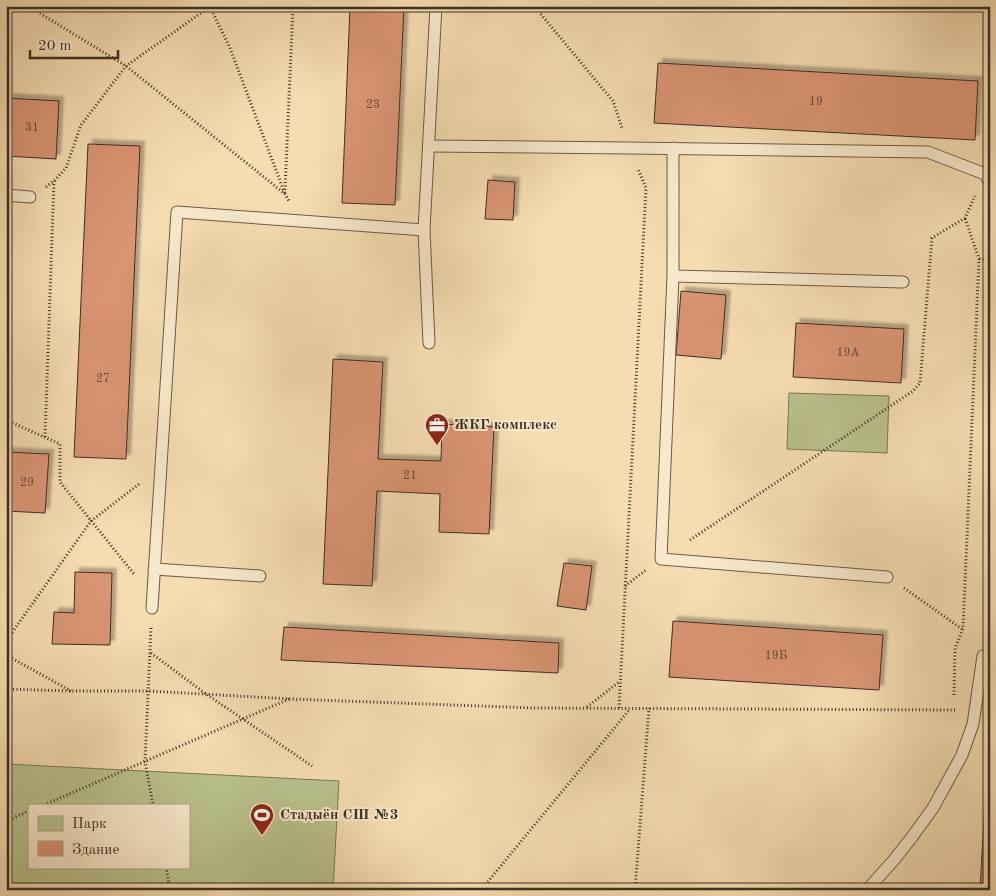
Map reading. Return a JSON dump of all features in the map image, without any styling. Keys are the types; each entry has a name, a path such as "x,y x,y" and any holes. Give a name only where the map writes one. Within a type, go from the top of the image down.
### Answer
{"lane":[{"path":"429,343 424,230 436,6"},
{"path":"429,146 928,152 987,178"},
{"path":"673,148 672,276 660,559 886,577"},
{"path":"6,195 30,196"},
{"path":"152,608 176,212 424,230"},
{"path":"672,276 903,282"},
{"path":"154,569 260,576"},
{"path":"866,890 893,861 933,808 962,755 976,710 983,656 990,656"}],"path":[{"path":"28,6 126,66 285,194"},
{"path":"285,194 293,6"},
{"path":"534,6 612,101 628,148 646,188 619,708"},
{"path":"30,196 54,181 66,168 80,125 126,66 210,7 230,48 285,194 302,221"},
{"path":"625,586 660,559 913,391 920,383 932,238 965,218 987,178 990,108"},
{"path":"46,437 54,181"},
{"path":"954,701 955,648 963,629 979,259 965,218"},
{"path":"979,259 990,260"},
{"path":"6,420 60,444 60,482 137,579 152,608 145,761 153,804"},
{"path":"6,641 91,521 161,466"},
{"path":"886,577 963,629"},
{"path":"150,653 206,694 312,766"},
{"path":"6,655 72,691"},
{"path":"586,708 620,682"},
{"path":"6,689 148,691 291,699 534,708 976,710"},
{"path":"46,804 291,699"},
{"path":"481,890 630,708"},
{"path":"635,890 649,708"},
{"path":"7,821 28,811"},
{"path":"166,868 170,890"}],"green space":[{"path":"789,393 889,396 887,453 787,449"},
{"name":"Стадыён СШ №3","path":"6,764 339,781 333,890 6,890"}],"building":[{"path":"350,6 404,6 395,205 342,203"},
{"path":"658,63 978,81 975,140 654,123"},
{"path":"6,98 59,101 56,159 6,156"},
{"path":"88,144 140,146 126,459 74,457"},
{"path":"488,180 515,182 513,220 485,219"},
{"path":"681,291 726,295 721,359 676,355"},
{"path":"796,323 904,329 901,383 793,377"},
{"path":"333,359 383,362 378,459 441,461 442,424 494,427 489,534 439,532 440,494 377,491 372,586 323,584"},
{"path":"6,452 49,454 45,513 6,511"},
{"path":"564,563 592,566 586,610 557,606"},
{"path":"75,572 112,573 110,645 52,644 54,612 74,613"},
{"path":"673,621 883,635 879,690 669,677"},
{"path":"284,627 559,643 558,673 281,660"},
{"path":"989,728 990,890 980,890"}],"place":[{"name":"ЖКГ комплекс","path":"437,446"},
{"name":"Стадыён СШ №3","path":"262,836"}]}
